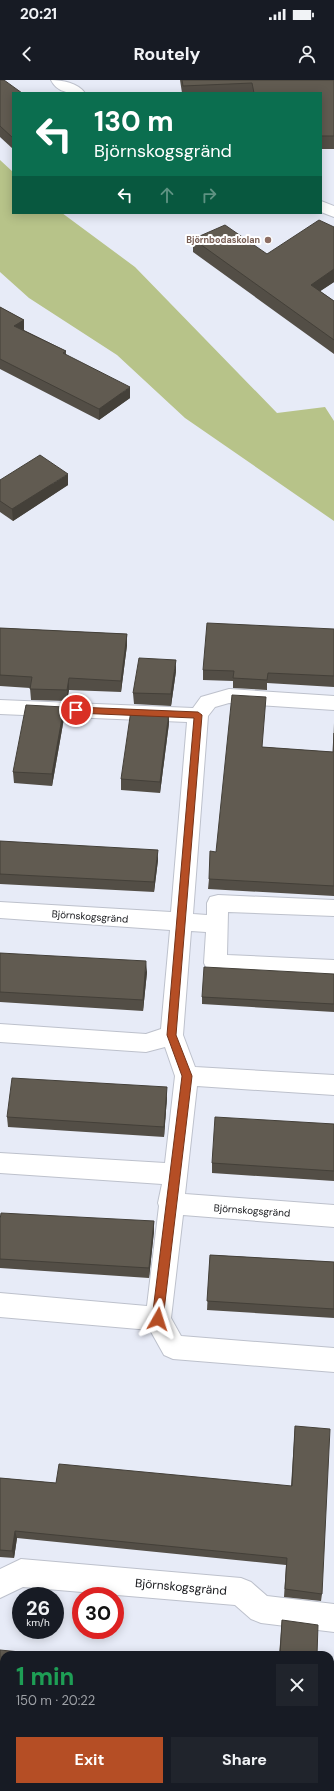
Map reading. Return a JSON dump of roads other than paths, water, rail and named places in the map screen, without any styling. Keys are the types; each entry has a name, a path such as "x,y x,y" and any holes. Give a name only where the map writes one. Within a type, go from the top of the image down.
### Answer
{"street":[{"path":"58,80 60,84 76,92"},
{"path":"322,206 334,212"},
{"path":"334,703 229,696 208,702 198,715 172,1035 187,1076 170,1204 158,1319 173,1347 334,1360"},
{"path":"0,708 198,715"},
{"path":"334,908 218,902 215,963 334,969"},
{"name":"Björnskogsgränd","path":"0,910 217,924"},
{"path":"0,1034 146,1044 172,1035"},
{"path":"187,1076 334,1085"},
{"path":"0,1163 174,1174"},
{"name":"Björnskogsgränd","path":"170,1204 334,1216"},
{"path":"0,1305 158,1319"},
{"name":"Björnskogsgränd","path":"0,1584 21,1573 241,1592 261,1609 334,1618"}],"place":[{"name":"Björnbodaskolan","path":"268,240"}]}
